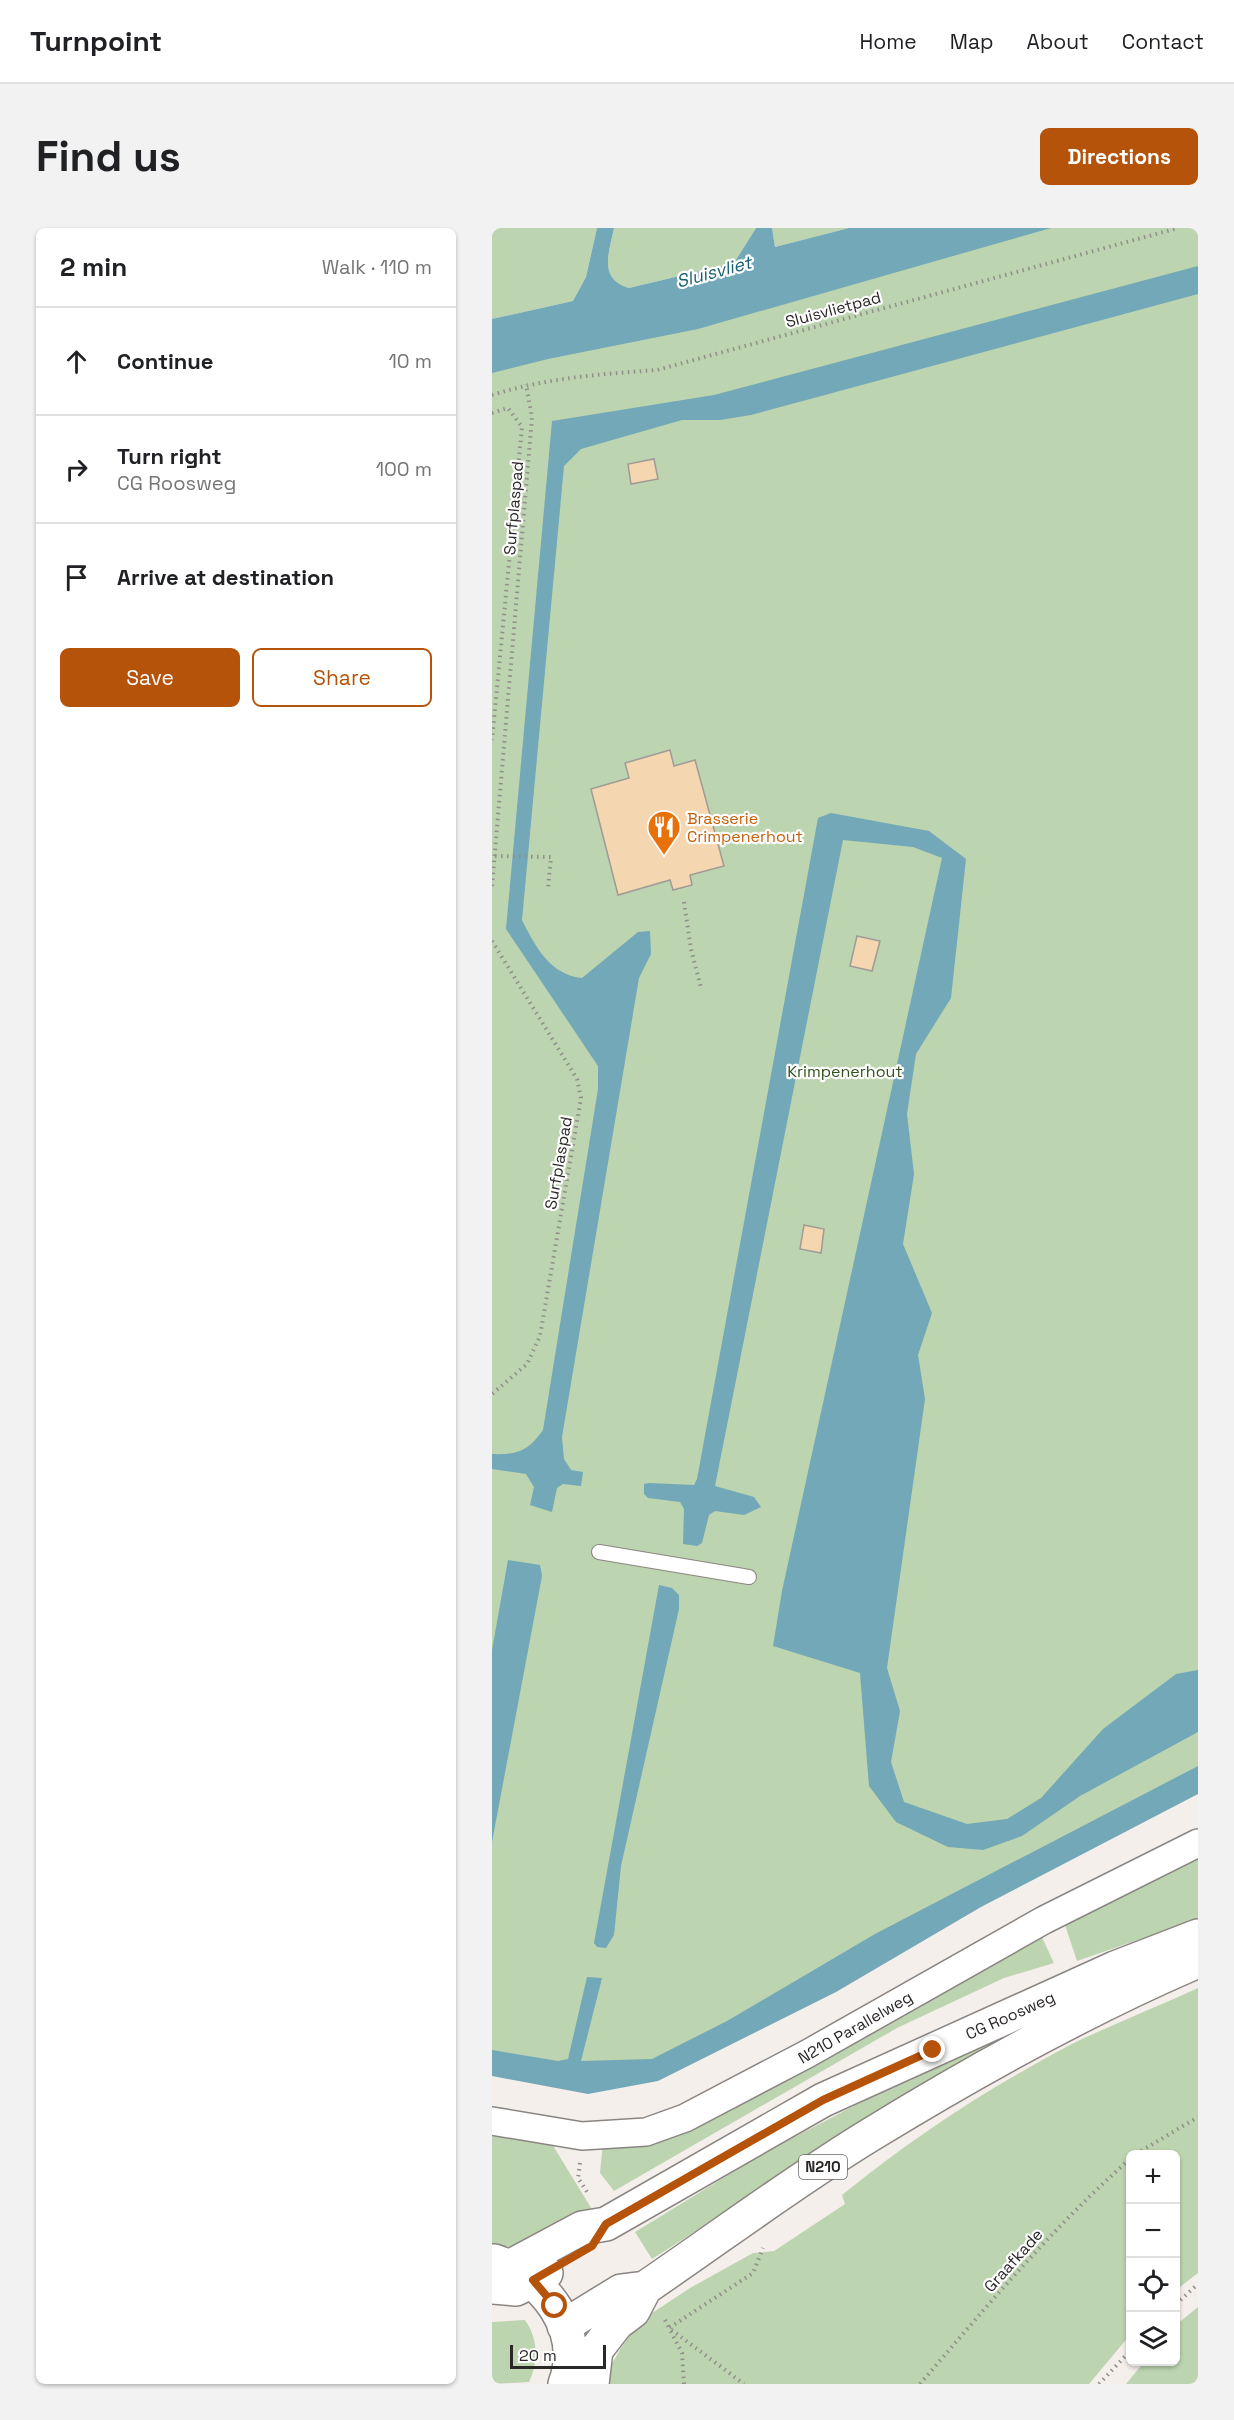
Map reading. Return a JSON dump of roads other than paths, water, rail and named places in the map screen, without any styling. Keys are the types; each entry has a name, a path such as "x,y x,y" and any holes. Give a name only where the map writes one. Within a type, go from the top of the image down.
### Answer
{"main road":[{"name":"CG Roosweg","path":"507,2274 582,2228 606,2224 823,2100 1105,1972 1198,1936"},
{"name":"CG Roosweg","path":"564,2326 621,2291 645,2288 868,2136 1077,2016 1198,1961"},
{"path":"507,2274 555,2306 564,2326 571,2359 565,2384"},
{"name":"CG Roosweg","path":"592,2384 596,2350 617,2323 633,2311 645,2288"}],"street":[{"name":"N210 Parallelweg","path":"492,2121 582,2136 646,2132 685,2118 807,2054 1044,1920 1198,1843"}],"lane":[{"path":"599,1552 749,1577"}],"water":[{"name":"Sluisvliet","path":"597,228 614,228 608,256 609,272 619,284 629,288 734,263 756,228 772,228 775,247 849,228 1051,228 698,329 548,359 492,373 492,319 573,301 586,277"},
{"path":"1198,266 1198,294 751,415 720,420 682,420 581,449 564,466 522,920 532,940 545,958 571,976 582,978 638,932 650,931 651,954 639,978 562,1437 564,1459 571,1470 583,1472 581,1486 563,1484 557,1488 552,1512 530,1505 534,1487 526,1474 492,1469 492,1454 509,1454 522,1450 532,1443 543,1430 598,1089 598,1066 506,929 552,421 714,395"},
{"path":"831,813 929,831 966,859 951,998 916,1054 907,1114 914,1174 903,1244 932,1313 918,1355 925,1399 887,1668 900,1711 891,1762 904,1802 967,1824 1007,1819 1041,1798 1103,1729 1176,1674 1198,1670 1198,1732 1080,1796 1022,1836 983,1850 948,1847 896,1822 869,1786 860,1673 773,1646 782,1591 942,858 913,847 843,840 715,1486 754,1497 761,1507 744,1515 715,1511 709,1515 702,1543 697,1546 683,1544 684,1509 680,1502 648,1498 644,1494 644,1484 694,1485 697,1479 818,818"},
{"path":"508,1560 540,1565 542,1576 492,1842 492,1650"},
{"path":"659,1585 672,1588 679,1595 679,1609 621,1866 614,1935 606,1948 597,1947 594,1943"},
{"path":"1198,1766 1198,1794 981,1907 836,1992 658,2081 588,2094 492,2076 492,2050 558,2061 568,2059 587,1977 602,1978 581,2061 652,2059 727,2021 875,1934"}],"place":[{"name":"Brasserie Crimpenerhout","path":"664,856"}],"park label":[{"name":"Krimpenerhout","path":"845,1071"}]}
